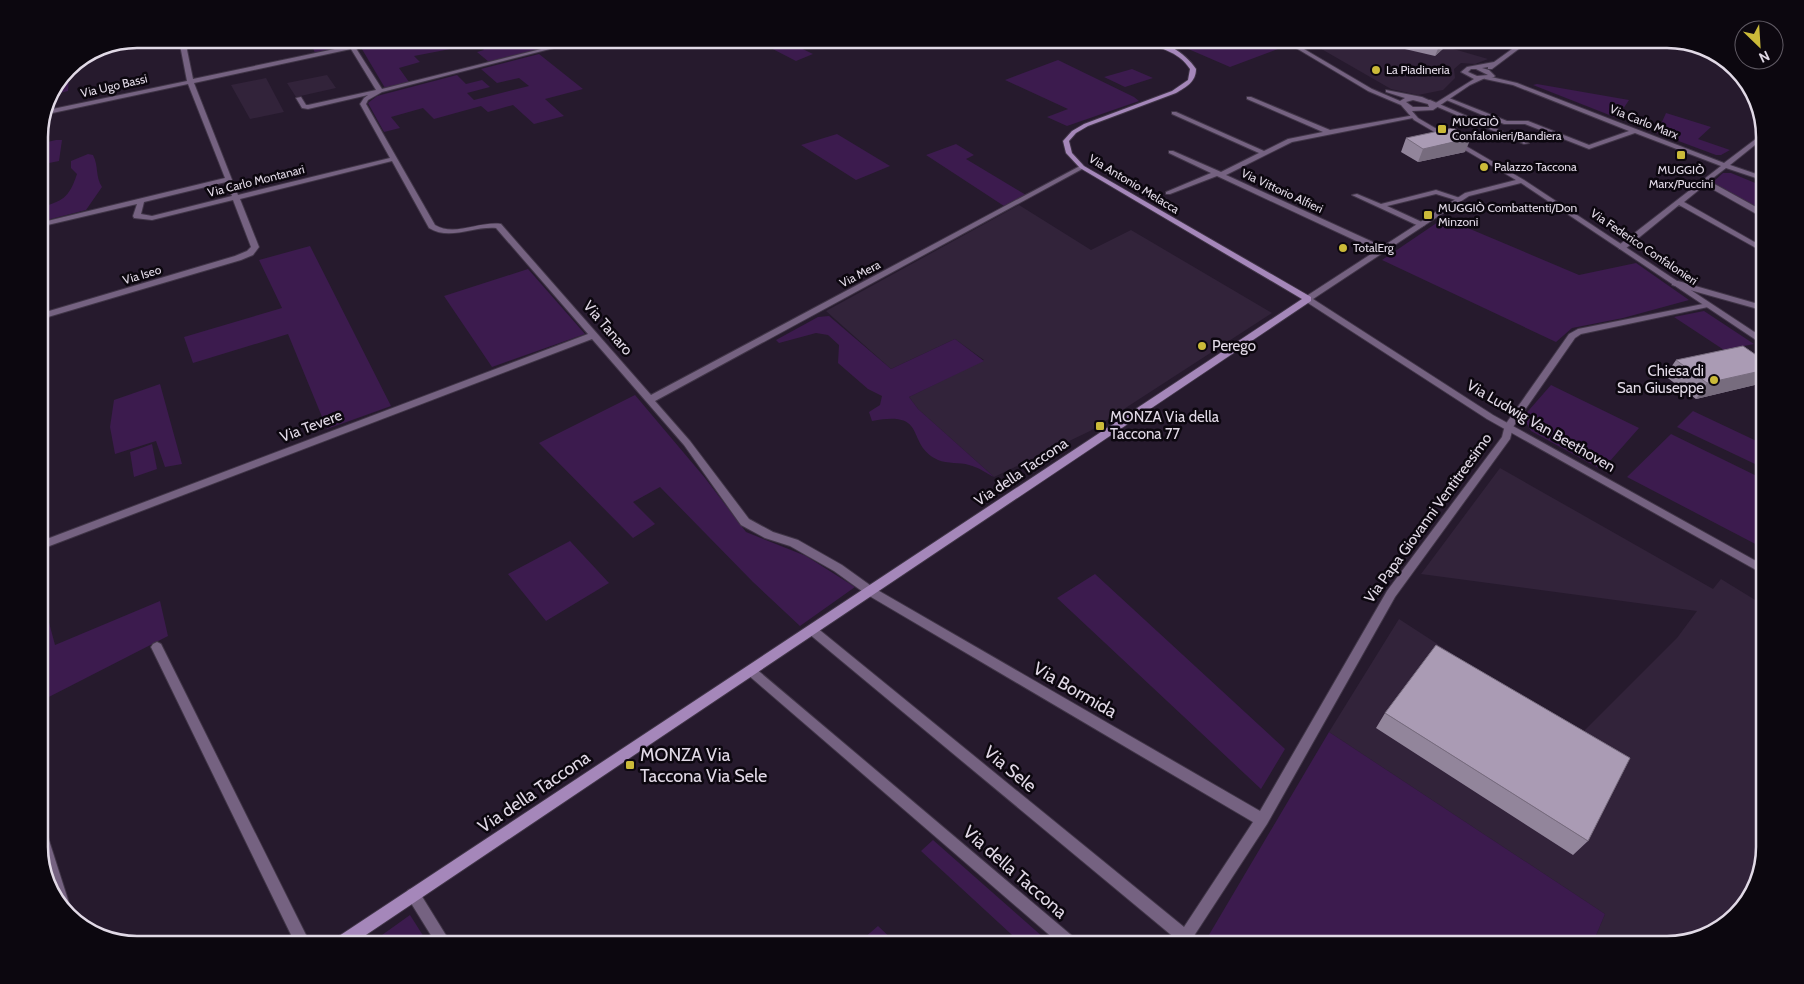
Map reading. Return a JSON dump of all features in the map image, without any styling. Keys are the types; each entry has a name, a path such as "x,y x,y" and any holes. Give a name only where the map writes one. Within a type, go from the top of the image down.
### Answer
{"main road":[{"name":"Via Antonio Melacca","path":"1166,48 1184,58 1193,69 1189,84 1174,92 1086,125 1074,132 1066,141 1068,153 1082,167 1308,299"},
{"name":"Via della Taccona","path":"352,936 1308,299"}],"street":[{"path":"184,48 190,81 234,198"},
{"name":"Via Ugo Bassi","path":"52,111 348,48"},
{"path":"354,48 380,92"},
{"path":"299,98 304,107 308,107 380,92 551,48"},
{"path":"1299,48 1354,80 1403,105 1417,110 1433,107"},
{"path":"1313,48 1385,90 1426,101 1433,107 1526,143"},
{"path":"1432,126 1425,116 1433,107 1468,83 1487,75 1495,64 1517,48"},
{"path":"1464,73 1466,69 1495,64"},
{"path":"1478,68 1487,75"},
{"path":"1464,73 1487,75"},
{"path":"1464,73 1468,83"},
{"name":"Via Carlo Marx","path":"1487,75 1515,84 1724,166 1756,176"},
{"name":"Via Tanaro","path":"380,92 366,99 363,104 436,230 450,232 482,224 498,226 686,443 746,522 769,535 794,543 838,568 870,591"},
{"path":"1403,105 1403,100 1449,97 1506,123 1526,122 1589,147 1634,131"},
{"path":"1250,98 1329,132"},
{"name":"Via Federico Confalonieri","path":"1403,105 1413,116 1522,181 1756,337"},
{"path":"1174,113 1263,153"},
{"path":"1168,193 1219,174 1290,140 1413,116"},
{"path":"1622,247 1756,141"},
{"name":"Via Vittorio Alfieri","path":"1171,152 1383,250"},
{"name":"Via Carlo Montanari","path":"141,201 138,216 152,218 394,159"},
{"name":"Via Mera","path":"649,400 1082,167"},
{"name":"Via Carlo Montanari","path":"48,223 227,180"},
{"path":"1308,299 1459,199 1473,192 1522,181"},
{"path":"1705,182 1756,210"},
{"path":"1380,206 1436,192 1459,199"},
{"path":"1355,195 1421,225"},
{"name":"Via Iseo","path":"48,315 250,253 255,247 234,198"},
{"path":"1680,202 1756,247"},
{"path":"1675,283 1756,306"},
{"name":"Via Ludwig Van Beethoven","path":"1308,299 1508,427 1756,566"},
{"name":"Via Papa Giovanni Ventitreesimo","path":"1185,936 1262,820 1391,594 1507,437 1508,427 1575,333 1708,305"},
{"name":"Via Tevere","path":"48,543 594,335"},
{"name":"Via Bormida","path":"870,591 1262,820"},
{"name":"Via Sele","path":"812,630 1176,936"},
{"path":"157,647 300,936"},
{"name":"Via della Taccona","path":"751,670 1061,936"},
{"path":"49,861 57,887"},
{"path":"413,895 439,936"}],"shaded area":[{"path":"313,48 336,48 315,53"},
{"path":"361,48 456,48 414,56 420,62 399,68 409,82 385,88"},
{"path":"482,48 542,49 489,62 477,52 484,50"},
{"path":"771,48 801,48 813,54 796,61"},
{"path":"1186,48 1281,48 1230,67"},
{"path":"1320,48 1450,48 1488,59 1475,64 1461,63 1454,69 1455,78 1443,90 1418,95 1391,89"},
{"path":"539,54 583,89 545,99 564,116 534,124 513,105 488,112 481,106 434,119 423,108 391,117 400,128 384,132 368,103 377,96 457,75 466,84 482,80 490,87 467,93 474,100 529,86 519,78 497,83 481,69"},
{"path":"1058,60 1139,101 1067,126 1047,117 1068,109 1005,80"},
{"path":"1132,69 1153,78 1125,87 1104,77"},
{"path":"327,75 336,88 296,97 287,83"},
{"path":"266,78 284,112 250,119 231,85"},
{"path":"69,79 68,91 59,93"},
{"path":"1537,84 1629,100 1617,118 1533,85"},
{"path":"1666,113 1711,127 1698,139 1730,150 1721,155 1716,155 1657,133"},
{"path":"837,134 890,166 856,180 801,145"},
{"path":"62,140 59,161 48,163 48,142"},
{"path":"956,144 974,155 966,159 1026,195 1004,206 926,155"},
{"path":"88,154 93,155 98,179 102,187 86,210 48,220 48,205 68,193 77,174 71,168 71,161"},
{"path":"1723,173 1731,173 1756,183 1756,207 1712,183"},
{"path":"1019,205 1091,250 1131,230 1272,313 1090,431 994,477 918,409 909,397 984,360 955,339 891,369 826,311"},
{"path":"1444,218 1579,275 1636,263 1689,300 1623,318 1572,328 1556,342 1382,260"},
{"path":"310,246 391,406 327,429 288,334 193,363 184,337 282,308 259,260"},
{"path":"528,269 585,334 492,367 444,296"},
{"path":"1704,311 1754,344 1724,350 1674,317"},
{"path":"829,316 891,369 955,339 984,361 909,397 918,409 994,477 972,466 938,460 921,446 914,430 902,420 872,421 869,412 880,405 882,396 868,389 838,363 839,345 828,335 816,333 779,343 776,340 818,317"},
{"path":"160,384 182,464 165,467 156,441 115,454 110,427 114,400"},
{"path":"1551,385 1639,428 1602,470 1531,431 1523,417"},
{"path":"635,395 705,478 746,532 806,556 855,587 800,626 753,582 660,487 633,502 655,524 633,538 539,443"},
{"path":"1693,411 1756,441 1756,463 1755,464 1677,427"},
{"path":"1671,434 1756,476 1756,544 1627,477"},
{"path":"152,444 157,469 134,477 130,452"},
{"path":"1500,468 1713,589 1721,579 1756,600 1755,865 1742,897 1717,922 1702,930 1679,936 1596,936 1605,914 1329,732 1399,619 1579,736 1677,638 1697,611 1421,574"},
{"path":"570,541 609,583 546,621 508,574"},
{"path":"1095,574 1285,749 1261,789 1057,598"},
{"path":"160,601 168,636 48,697 48,619 55,645"},
{"path":"1329,732 1605,914 1596,936 1208,936"},
{"path":"933,840 1042,936 1013,936 921,851"},
{"path":"410,915 423,936 381,936"},
{"path":"878,926 889,936 866,936"}],"building":[{"path":"1453,128 1471,138 1423,149 1406,138"},
{"path":"1743,346 1756,355 1756,372 1707,383 1676,360"},
{"path":"1436,645 1630,758 1588,841 1385,713"}],"place":[{"name":"La Piadineria","path":"1376,70"},
{"name":"MUGGIÒ Confalonieri/Bandiera","path":"1442,129"},
{"name":"MUGGIÒ Marx/Puccini","path":"1681,155"},
{"name":"Palazzo Taccona","path":"1484,167"},
{"name":"MUGGIÒ Combattenti/Don Minzoni","path":"1428,215"},
{"name":"TotalErg","path":"1343,248"},
{"name":"Perego","path":"1202,346"},
{"name":"Chiesa di San Giuseppe","path":"1714,380"},
{"name":"MONZA Via della Taccona 77","path":"1100,426"},
{"name":"MONZA Via Taccona Via Sele","path":"630,765"}]}
